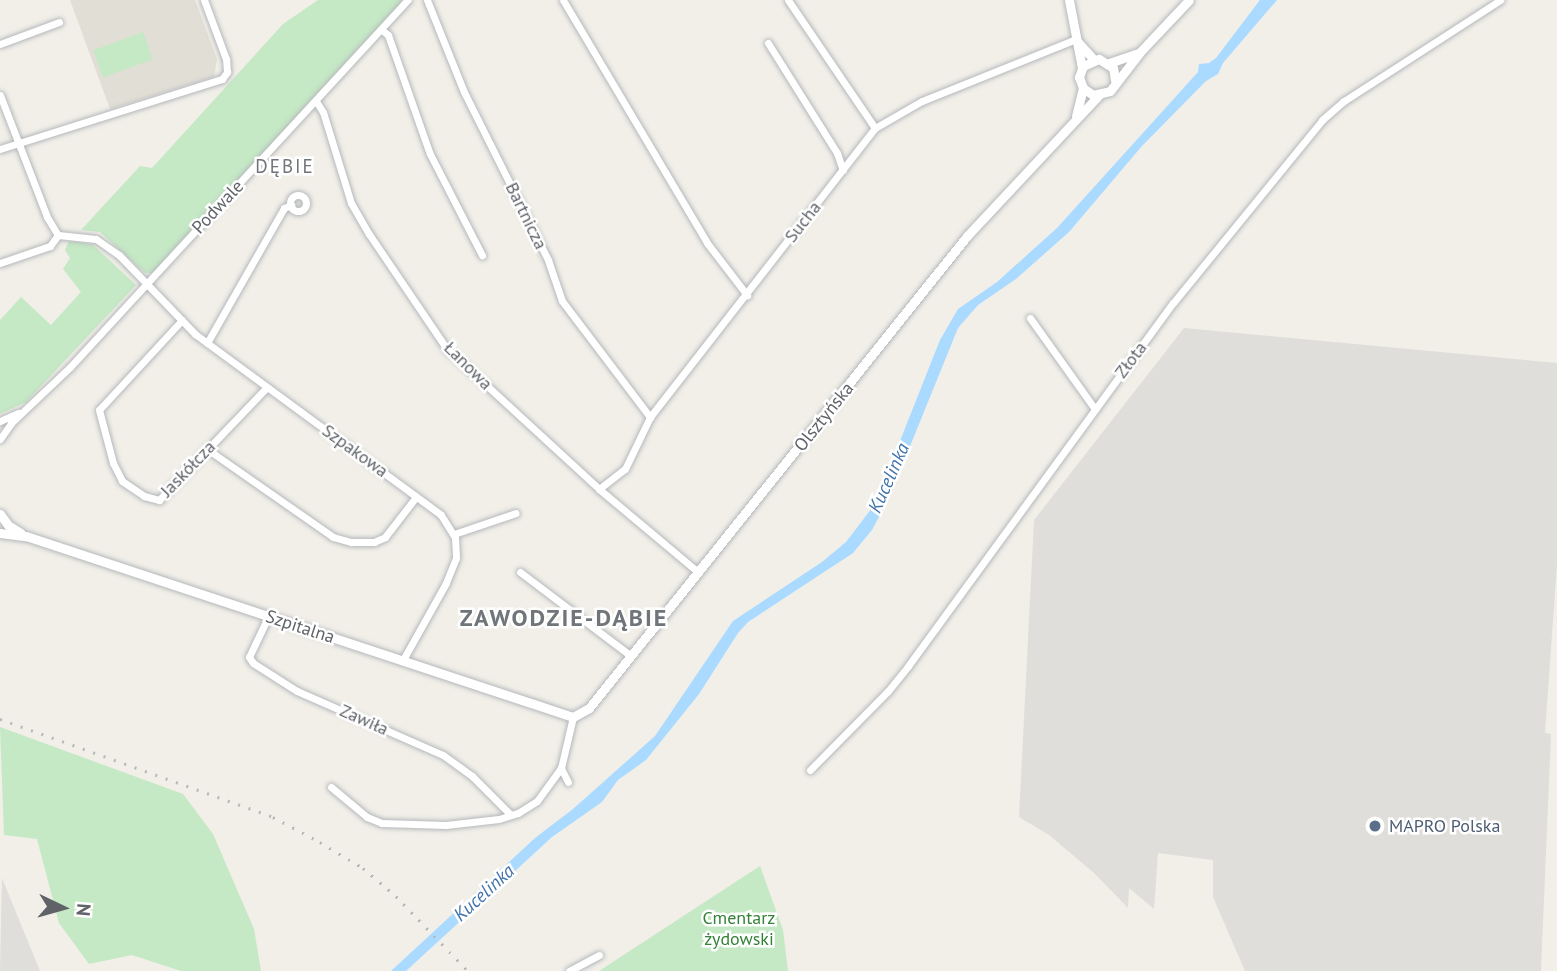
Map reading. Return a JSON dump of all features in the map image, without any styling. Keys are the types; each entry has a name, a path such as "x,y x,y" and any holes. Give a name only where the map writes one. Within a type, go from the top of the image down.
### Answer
{"street":[{"path":"0,149 222,79 227,72 226,59 204,0"},
{"name":"Podwale","path":"0,439 408,0"},
{"name":"Bartnicza","path":"427,0 464,92 548,260 562,301 650,417"},
{"path":"563,0 707,243 747,295"},
{"path":"788,0 875,128"},
{"path":"1069,0 1082,68 1079,77 1083,88 1099,95 1110,90 1115,80 1189,0"},
{"name":"Złota","path":"810,770 888,691 908,666 1173,303 1322,120 1344,101 1500,0"},
{"path":"0,44 58,22"},
{"path":"382,30 388,35 430,154 482,255"},
{"path":"1076,39 1093,60 1109,63 1140,52"},
{"name":"Sucha","path":"599,489 625,469 650,417 875,128 922,102 1076,39"},
{"path":"768,43 837,153 843,170"},
{"path":"1082,68 1093,60"},
{"path":"1109,63 1115,80"},
{"name":"Olsztyńska","path":"1076,117 1083,88"},
{"path":"0,95 47,217 58,235 50,246 0,263"},
{"name":"Olsztyńska","path":"573,718 589,708 967,236 1099,95"},
{"name":"Łanowa","path":"316,101 323,112 351,203 447,349 599,489 698,572"},
{"path":"207,343 284,208 290,205"},
{"name":"Szpakowa","path":"58,235 96,239 119,255 207,343 441,515 454,534"},
{"path":"1030,318 1094,409"},
{"name":"Jaskółcza","path":"182,320 99,410 113,463 122,481 144,496 159,500 267,387"},
{"name":"Podwale","path":"0,422 25,410"},
{"path":"207,449 333,537 351,542 374,542 385,537 416,497"},
{"path":"403,660 446,583 456,558 454,534 516,513"},
{"name":"Szpitalna","path":"0,514 8,525 26,536"},
{"name":"Szpitalna","path":"0,533 26,536 573,718"},
{"path":"520,572 631,656"},
{"name":"Zawiła","path":"268,617 249,656 253,663 296,691 443,755 472,776 510,814"},
{"path":"331,787 367,817 382,823 446,825 499,819 518,813 537,801 561,768 563,751 573,728 573,718"},
{"path":"561,768 568,782"},
{"path":"569,971 599,955"}],"shaded area":[{"path":"70,0 195,0 217,59 214,77 110,109"},
{"path":"1184,328 1557,363 1557,564 1545,733 1551,734 1541,971 1245,971 1213,897 1213,860 1158,853 1154,909 1129,888 1128,908 1094,873 1049,835 1019,817 1034,520"},
{"path":"2,878 40,971 0,971"}],"green space":[{"path":"318,0 403,0 153,273 145,273 100,232 81,230 140,166 152,168 283,24"},
{"path":"143,32 153,59 103,77 93,50"},
{"path":"69,241 92,244 136,285 26,402 0,414 0,320 21,297 51,325 81,292 63,269 70,258 65,250"},
{"path":"0,727 183,794 213,834 254,929 261,971 181,971 132,955 89,964 59,923 37,839 4,835"},
{"name":"Cmentarz żydowski","path":"760,866 783,930 788,971 599,971"}],"water":[{"name":"Kucelinka","path":"1260,0 1277,0 1223,63 1218,74 1206,81 1142,146 1069,232 1016,279 978,305 958,328 889,498 872,530 853,553 748,622 699,694 646,760 618,780 602,802 552,837 406,971 391,971 535,838 573,809 655,736 733,621 822,562 846,542 875,504 940,340 958,309 997,282 1057,228 1198,72 1199,64 1209,63 1216,58"}],"railway":[{"path":"0,719 273,817 320,842 363,868 396,896 468,971"}],"place":[{"name":"MAPRO Polska","path":"1375,826"}],"district":[{"name":"DĘBIE","path":"285,167"},
{"name":"ZAWODZIE-DĄBIE","path":"564,618"}]}
